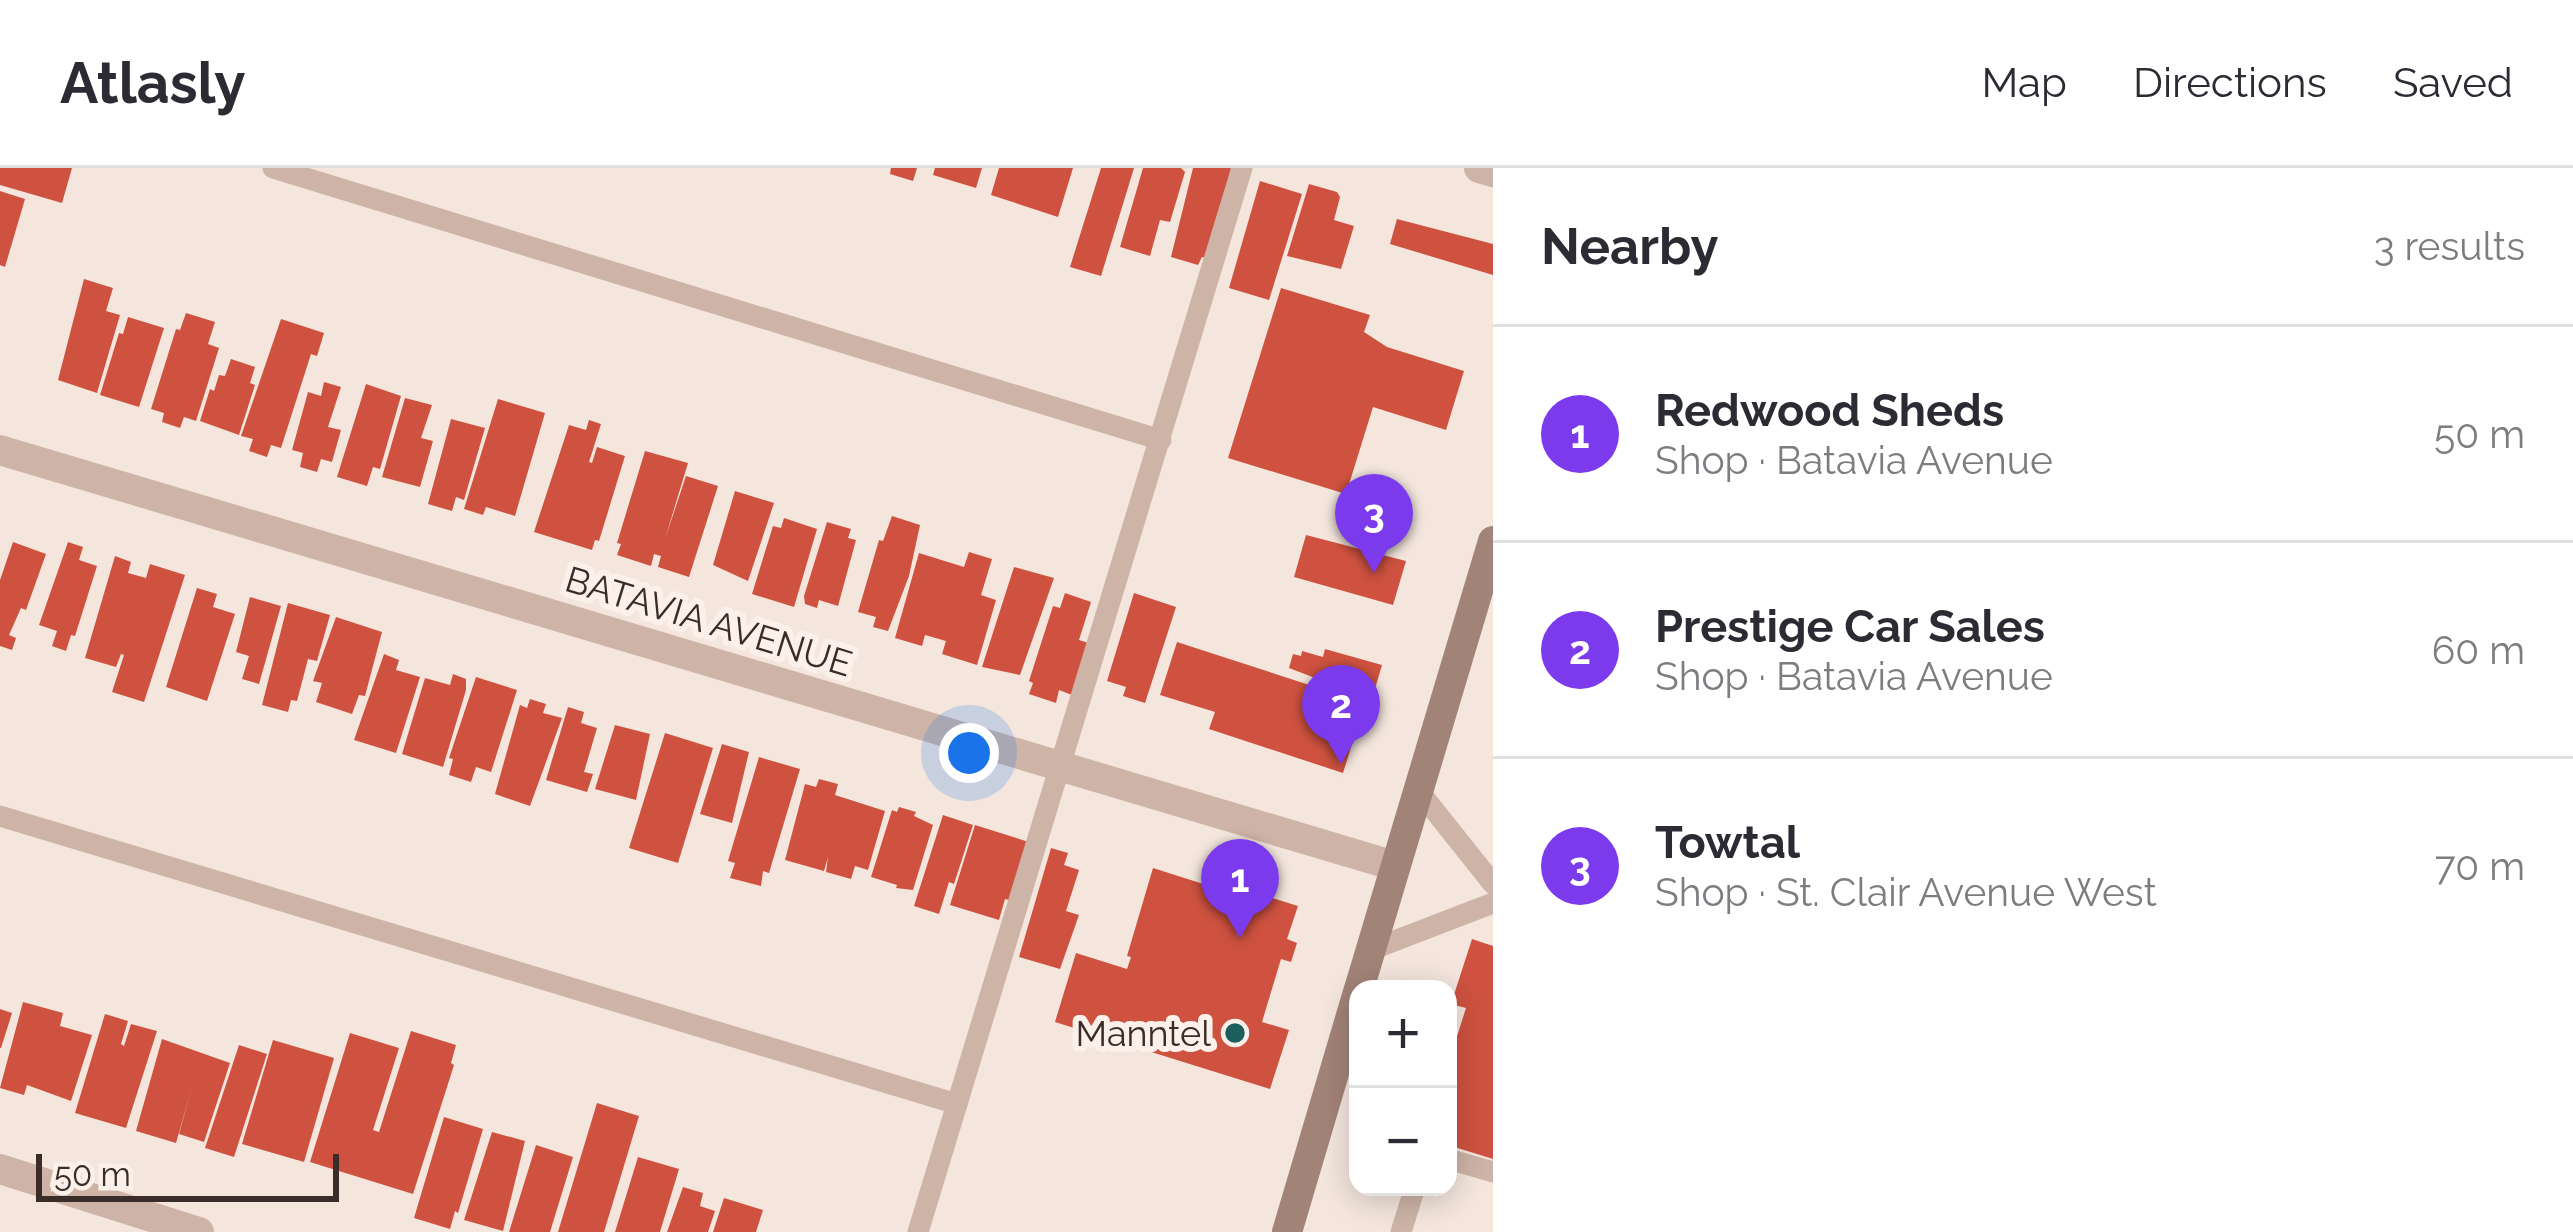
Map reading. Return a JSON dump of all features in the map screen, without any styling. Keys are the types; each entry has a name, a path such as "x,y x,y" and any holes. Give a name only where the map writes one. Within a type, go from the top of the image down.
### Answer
{"main road":[{"path":"1362,980 1493,541"},
{"path":"1287,1232 1349,1024"}],"street":[{"path":"1479,168 1493,172"},
{"name":"BATAVIA AVENUE","path":"0,450 1395,866"},
{"path":"0,1169 199,1232"}],"lane":[{"path":"273,168 1161,440"},
{"path":"918,1232 1242,168"},
{"path":"1419,791 1493,884"},
{"path":"0,816 957,1104"},
{"path":"1371,950 1493,903"},
{"path":"1457,1162 1493,1172"},
{"path":"1401,1232 1412,1196"}],"building":[{"path":"0,168 72,168 62,203 0,185"},
{"path":"891,168 917,168 913,181 890,174"},
{"path":"935,168 982,168 976,188 933,175"},
{"path":"999,168 1073,168 1058,217 991,195"},
{"path":"1101,168 1134,168 1101,276 1070,267"},
{"path":"1143,168 1181,168 1185,172 1170,222 1160,220 1150,256 1120,247"},
{"path":"1193,168 1231,168 1209,259 1202,257 1198,265 1171,257"},
{"path":"1260,181 1302,194 1269,300 1229,288"},
{"path":"1309,184 1337,192 1334,220 1354,226 1341,269 1287,256"},
{"path":"0,191 25,199 5,267 0,265"},
{"path":"1397,219 1493,244 1493,275 1390,244"},
{"path":"84,279 113,288 106,311 120,315 97,393 58,380"},
{"path":"1281,288 1370,315 1364,332 1387,347 1464,371 1446,430 1373,407 1346,494 1228,458"},
{"path":"186,313 215,322 208,344 219,348 196,421 184,417 180,428 162,422 164,413 151,409 176,329 180,330"},
{"path":"128,317 164,328 139,407 100,395"},
{"path":"281,319 324,333 317,356 311,354 281,448 271,445 267,457 249,451 253,439 241,436"},
{"path":"231,359 255,367 250,383 255,385 239,435 200,421 210,389 214,391 219,375 225,376"},
{"path":"324,382 341,387 328,427 341,430 332,462 321,459 317,472 300,467 303,453 292,450 308,392 321,396"},
{"path":"366,384 401,396 380,469 373,467 367,486 337,477"},
{"path":"405,398 432,405 421,438 433,441 420,487 382,477"},
{"path":"498,399 545,413 515,516 486,507 483,515 464,509"},
{"path":"451,419 485,428 464,500 456,497 452,511 428,504"},
{"path":"589,420 601,424 589,462 597,447 625,456 599,541 595,540 592,550 534,532 569,425 586,430"},
{"path":"645,451 688,463 665,539 686,476 718,486 689,577 658,567 661,556 654,554 651,566 617,555"},
{"path":"735,491 774,503 748,581 713,565"},
{"path":"892,516 920,525 909,576 888,631 873,627 876,617 858,612 879,540 883,541"},
{"path":"784,518 817,529 794,607 752,594 773,526 781,528"},
{"path":"827,522 851,529 848,538 856,540 838,606 819,600 817,608 805,604 804,596"},
{"path":"1306,535 1406,561 1393,605 1294,577"},
{"path":"13,542 46,554 26,610 21,608 9,635 16,638 12,650 0,646 0,580"},
{"path":"68,542 83,547 79,560 97,566 66,651 52,646 57,631 39,625"},
{"path":"969,552 992,559 981,595 996,600 977,665 942,654 946,641 925,635 922,646 895,638 919,553 964,567"},
{"path":"115,556 131,562 128,573 146,578 150,564 185,575 144,702 112,692 124,655 116,667 85,658"},
{"path":"1014,567 1054,578 1020,675 982,667"},
{"path":"197,588 217,594 213,607 235,614 207,701 166,687"},
{"path":"1065,593 1091,602 1079,640 1098,646 1072,695 1059,690 1056,703 1029,694 1033,683 1029,681 1053,606 1060,608"},
{"path":"1134,593 1176,607 1145,703 1123,696 1126,687 1107,681"},
{"path":"250,597 281,606 259,684 242,679 249,656 236,652"},
{"path":"288,603 330,615 317,661 308,659 297,701 291,700 288,712 262,705"},
{"path":"336,617 382,632 365,696 359,695 352,714 316,702 322,683 313,681"},
{"path":"1177,642 1365,703 1343,773 1209,729 1215,712 1160,695"},
{"path":"1325,649 1382,665 1372,699 1289,668 1293,654 1301,656 1302,651 1323,657"},
{"path":"384,654 399,660 396,670 420,677 396,753 354,740"},
{"path":"453,674 466,679 466,690 443,767 402,754 425,678 450,685"},
{"path":"476,677 517,690 491,772 476,767 471,782 449,775 453,759 449,758"},
{"path":"530,699 546,704 543,713 562,718 530,806 495,794 520,705 527,708"},
{"path":"568,707 584,712 581,723 597,728 584,772 593,774 587,792 546,780"},
{"path":"615,725 650,734 636,800 595,789"},
{"path":"665,733 713,748 678,863 629,848"},
{"path":"722,744 749,752 732,823 700,814"},
{"path":"759,757 800,769 761,886 730,878 735,863 728,861"},
{"path":"819,779 838,784 835,795 885,811 868,870 855,866 851,879 826,872 828,857 824,871 785,860 805,784 816,787"},
{"path":"899,807 933,825 913,890 871,877 892,810 897,812"},
{"path":"943,815 973,825 939,914 914,906"},
{"path":"975,825 1032,843 1016,902 1005,899 999,920 950,905"},
{"path":"1051,848 1068,853 1064,865 1079,870 1066,911 1079,915 1060,969 1019,957"},
{"path":"1153,868 1241,896 1243,889 1298,906 1287,939 1297,943 1291,962 1281,959 1262,1022 1289,1030 1270,1089 1055,1022 1076,953 1127,969"},
{"path":"1472,939 1493,946 1493,1159 1457,1148 1457,1036 1466,1008 1457,1006 1457,985"},
{"path":"23,1002 63,1013 60,1026 92,1035 71,1101 27,1085 24,1095 0,1088"},
{"path":"0,1009 12,1013 1,1048 0,1048"},
{"path":"105,1014 128,1021 124,1046 131,1024 157,1031 126,1128 75,1113"},
{"path":"411,1031 456,1045 454,1065 413,1194 310,1162 350,1033 399,1048 373,1130 379,1132"},
{"path":"162,1039 230,1063 204,1142 179,1134 192,1087 176,1143 136,1131"},
{"path":"273,1040 334,1058 304,1162 242,1144"},
{"path":"239,1045 267,1054 234,1157 205,1148"},
{"path":"597,1103 639,1116 604,1232 558,1232"},
{"path":"444,1117 483,1129 450,1229 414,1218"},
{"path":"492,1132 525,1141 503,1231 464,1220"},
{"path":"536,1145 573,1157 550,1232 509,1232"},
{"path":"638,1157 679,1169 660,1232 615,1232"},
{"path":"683,1187 703,1193 700,1206 715,1211 708,1232 667,1232"},
{"path":"724,1198 763,1210 756,1232 713,1232"}],"place":[{"name":"Towtal","path":"1374,573"},
{"name":"Prestige Car Sales","path":"1341,764"},
{"name":"Redwood Sheds","path":"1240,938"},
{"name":"Manntel","path":"1235,1033"}]}
